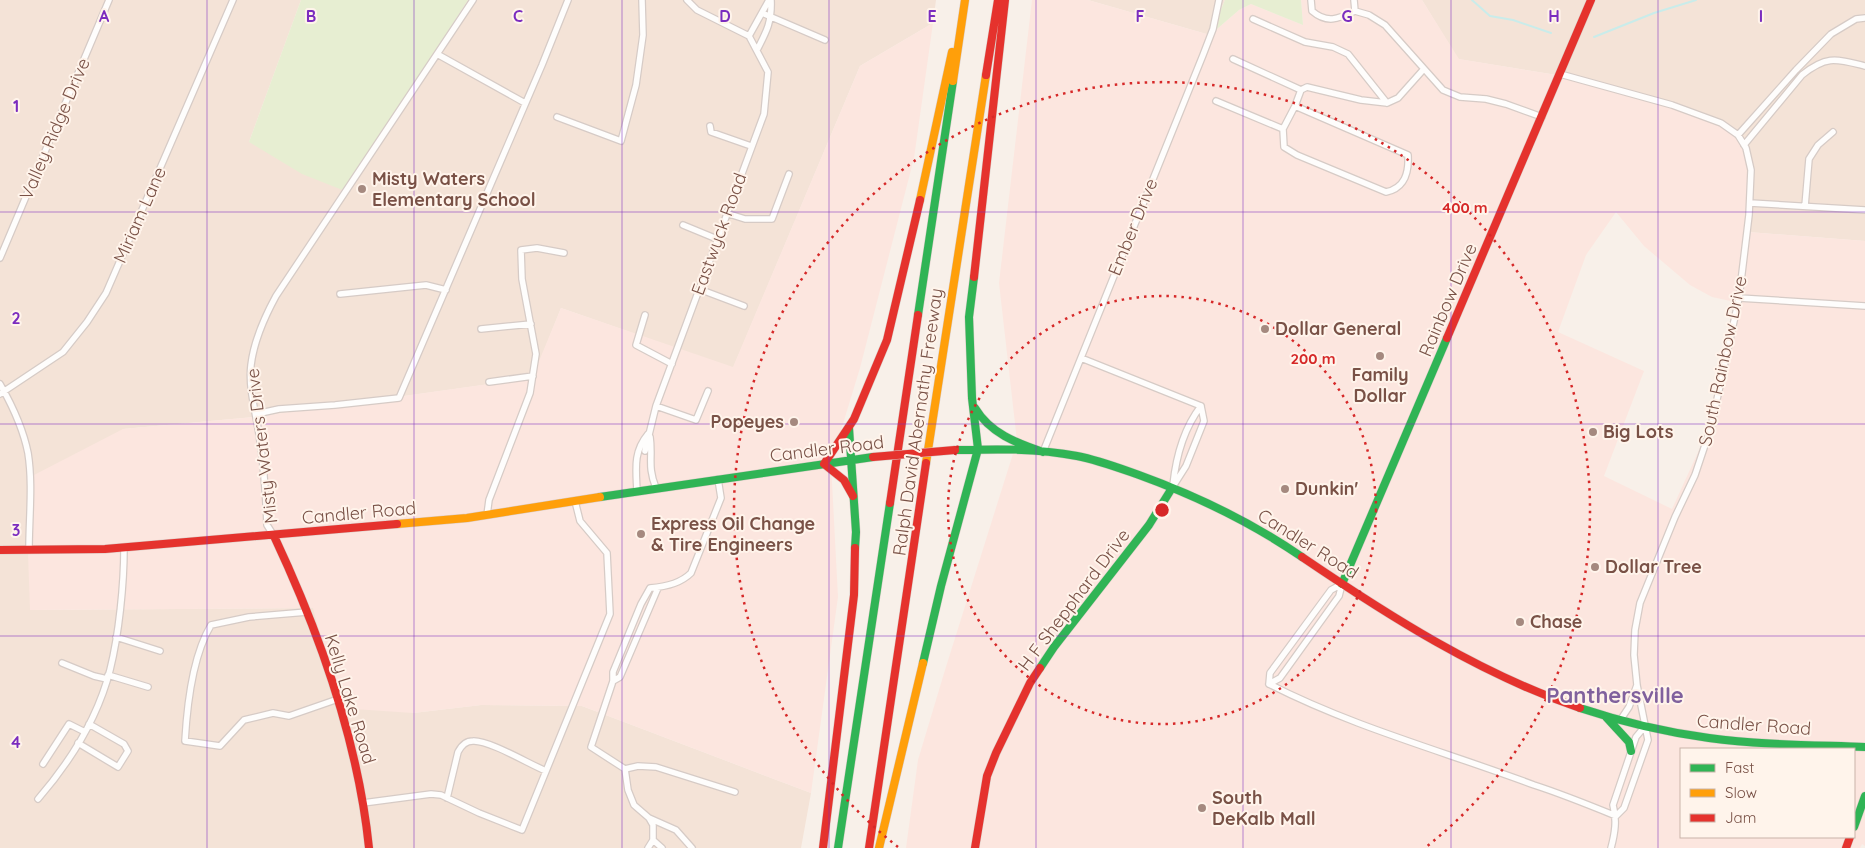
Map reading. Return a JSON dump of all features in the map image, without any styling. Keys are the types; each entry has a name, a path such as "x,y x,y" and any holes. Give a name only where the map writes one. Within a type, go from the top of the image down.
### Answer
{"main road":[{"path":"853,496 844,480 824,464 848,428 887,340 935,136 964,0"},
{"name":"Ralph David Abernathy Freeway","path":"838,848 964,0"},
{"name":"Ralph David Abernathy Freeway","path":"869,848 958,246 998,0"},
{"path":"879,848 941,586 978,449 972,398 969,317 1005,0"},
{"name":"Rainbow Drive","path":"1342,584 1591,0"},
{"path":"972,398 984,423 1021,444 1043,452"},
{"path":"823,848 854,595 856,532 848,428"},
{"name":"Candler Road","path":"0,550 124,548 274,536 487,515 656,488 873,457 978,449 1043,452 1078,456 1101,462 1225,510 1342,584 1474,662 1522,686 1604,715 1690,736 1865,747"},
{"name":"H F Shepphard Drive","path":"975,848 987,776 1030,683 1054,647 1150,525 1172,488"},
{"name":"Kelly Lake Road","path":"274,536 288,563 332,679 359,781 369,848"},
{"path":"1604,715 1629,742 1631,751"},
{"path":"1855,823 1865,796"}],"street":[{"name":"Valley Ridge Drive","path":"0,258 109,0"},
{"name":"Miriam Lane","path":"2,393 63,352 87,322 106,293 233,0"},
{"name":"Misty Waters Drive","path":"274,536 267,525 262,459 250,366 254,345 262,322 276,296 473,0"},
{"path":"256,414 279,409 399,398 568,0"},
{"path":"557,117 621,141 636,85 643,34 642,0"},
{"path":"687,0 697,10 750,36 770,0"},
{"path":"757,50 768,29 771,16 770,0"},
{"name":"Ember Drive","path":"1043,452 1203,55 1213,29 1219,0"},
{"path":"1311,0 1312,11 1320,18 1338,19 1355,11 1369,15 1385,26 1442,90 1460,97 1486,99 1542,117"},
{"path":"1354,0 1355,11"},
{"path":"762,13 825,40"},
{"path":"1738,135 1831,34 1856,19 1865,18"},
{"path":"1253,19 1305,42 1334,47 1348,54 1387,103"},
{"name":"Eastwyck Road","path":"656,488 647,453 649,432 656,406 764,114 768,72 750,36"},
{"path":"437,54 525,103"},
{"path":"1233,59 1301,90"},
{"path":"1744,145 1801,76 1811,68 1830,60 1865,66"},
{"path":"1295,106 1408,155 1408,168 1404,181 1395,190 1386,192 1297,155 1284,147 1283,129 1301,90 1307,87 1361,100 1387,103 1398,98 1423,70"},
{"name":"South Rainbow Drive","path":"1560,74 1672,105 1721,122 1738,135 1744,145 1751,170 1750,203 1739,298 1712,427 1695,475 1640,603 1635,630 1634,655 1637,685 1648,740 1624,808 1616,816"},
{"path":"1216,101 1283,129"},
{"path":"710,126 711,132 751,146"},
{"path":"1805,206 1809,159 1818,145 1833,132"},
{"path":"726,213 745,218 772,219 789,174"},
{"path":"1750,203 1865,210"},
{"path":"683,226 717,239"},
{"path":"487,515 489,500 530,393 536,354 522,279 521,250 537,248 564,253"},
{"path":"340,294 426,285 446,290"},
{"path":"699,288 744,306"},
{"path":"1739,298 1865,306"},
{"path":"645,315 636,345 672,364"},
{"path":"481,329 531,324"},
{"path":"1080,358 1201,406"},
{"path":"489,382 532,376"},
{"path":"0,384 2,393 23,434 28,453 30,473 29,550"},
{"path":"656,406 696,420 708,391"},
{"path":"1172,488 1176,460 1192,417 1201,406"},
{"path":"1172,488 1186,466 1204,421 1201,406"},
{"name":"Eastwyck Road","path":"637,491 637,453 640,443 649,432"},
{"path":"637,453 647,453"},
{"path":"718,479 721,498 691,573 684,579 658,588 650,588 641,604 613,672 613,681 591,747 625,769 638,766 656,766 735,792"},
{"path":"363,803 431,794 447,798 522,830 610,614 607,552 580,521 576,501"},
{"path":"38,799 68,760 90,724 108,677 116,637 124,548"},
{"path":"1269,684 1280,678 1339,596 1342,584"},
{"path":"1269,684 1270,673 1331,590 1342,584"},
{"path":"307,612 249,617 211,625 202,640 187,711 184,741 220,746 244,720 273,713 289,716 338,699"},
{"path":"116,637 160,651"},
{"path":"62,663 94,676 108,677 148,687"},
{"path":"1269,684 1321,708 1450,756 1534,784 1616,816"},
{"name":"South Rainbow Drive","path":"1621,719 1629,707 1637,685"},
{"path":"43,764 68,724 85,732"},
{"path":"78,743 118,767 128,751 124,744 90,724"},
{"path":"1611,848 1616,816 1613,805 1636,737 1646,725"},
{"path":"447,798 458,752 468,742 482,742 546,771"},
{"path":"625,769 628,790 634,805 649,818 676,830 692,848"},
{"path":"648,848 653,840 653,825 649,818"},
{"path":"653,840 662,848"}],"shaded area":[{"path":"0,0 301,0 249,142 439,47 468,0 936,0 933,23 860,66 733,368 561,308 533,378 254,417 123,429 30,610 314,608 413,713 481,705 582,706 811,793 801,848 0,848"},
{"path":"1032,0 1088,0 1210,35 1239,10 1251,4 1303,25 1301,0 1422,0 1459,59 1563,76 1708,117 1738,135 1749,163 1748,232 1865,241 1865,846 1862,844 1860,848 906,848 918,760 1017,441 999,283","holes":["1616,212 1644,246 1690,285 1712,297 1735,302 1704,439 1672,509 1604,476 1644,371 1558,332 1586,255"]},
{"path":"1088,0 1225,0 1210,35"},
{"path":"1422,0 1865,0 1865,241 1748,232 1563,76 1458,59"},
{"path":"933,23 914,158 860,368 831,463 838,597 811,793 582,706 481,705 413,713 339,708 313,608 30,610 28,553 34,475 123,429 254,417 532,378 561,308 733,367 860,66"}],"green space":[{"path":"301,0 468,0 345,191 302,174 249,142"},
{"path":"1225,0 1301,0 1303,25 1251,4 1239,10 1210,35"}],"waterway":[{"path":"1472,0 1490,16 1513,20 1551,33"},
{"path":"1594,37 1654,13 1696,0"}],"traffic: fast":[{"path":"918,315 953,81"},
{"path":"923,663 941,586 978,449 972,398 969,317 974,277"},
{"path":"1342,584 1447,338"},
{"path":"975,408 981,417 996,431 1014,441 1043,452"},
{"path":"849,428 856,532 855,548"},
{"path":"955,450 1031,450 1062,453 1101,462 1161,483 1203,501 1263,532 1302,557"},
{"path":"600,497 873,457"},
{"path":"1040,668 1054,647 1149,525 1172,488"},
{"path":"838,848 890,503"},
{"path":"1580,708 1644,726 1709,738 1768,743 1865,747"},
{"path":"1606,717 1629,742 1631,751"},
{"path":"1855,824 1865,796"}],"traffic: slow":[{"path":"953,81 965,0"},
{"path":"920,200 952,52"},
{"path":"926,463 986,75"},
{"path":"397,524 467,518 600,497"},
{"path":"879,848 923,663"}],"traffic: jam":[{"path":"986,75 998,0"},
{"path":"974,277 1005,0"},
{"path":"1447,338 1591,0"},
{"path":"853,496 844,480 824,464 854,419 887,340 920,200"},
{"path":"890,503 918,315"},
{"path":"873,457 955,450"},
{"path":"869,848 926,463"},
{"path":"0,550 105,549 397,524"},
{"path":"274,536 307,611 335,688 356,767 369,848"},
{"path":"823,848 854,595 855,548"},
{"path":"1302,557 1368,601 1436,642 1507,678 1580,708"},
{"path":"975,848 987,776 1030,683 1040,668"},
{"path":"1846,848 1850,838"}],"place":[{"name":"Misty Waters Elementary School","path":"362,189"},
{"name":"Dollar General","path":"1265,329"},
{"name":"Family Dollar","path":"1380,356"},
{"name":"Popeyes","path":"794,422"},
{"name":"Big Lots","path":"1593,432"},
{"name":"Dunkin'","path":"1285,489"},
{"name":"Express Oil Change & Tire Engineers","path":"641,534"},
{"name":"Dollar Tree","path":"1595,567"},
{"name":"Chase","path":"1520,622"},
{"name":"South DeKalb Mall","path":"1202,808"}],"district":[{"name":"Panthersville","path":"1615,695"}]}
